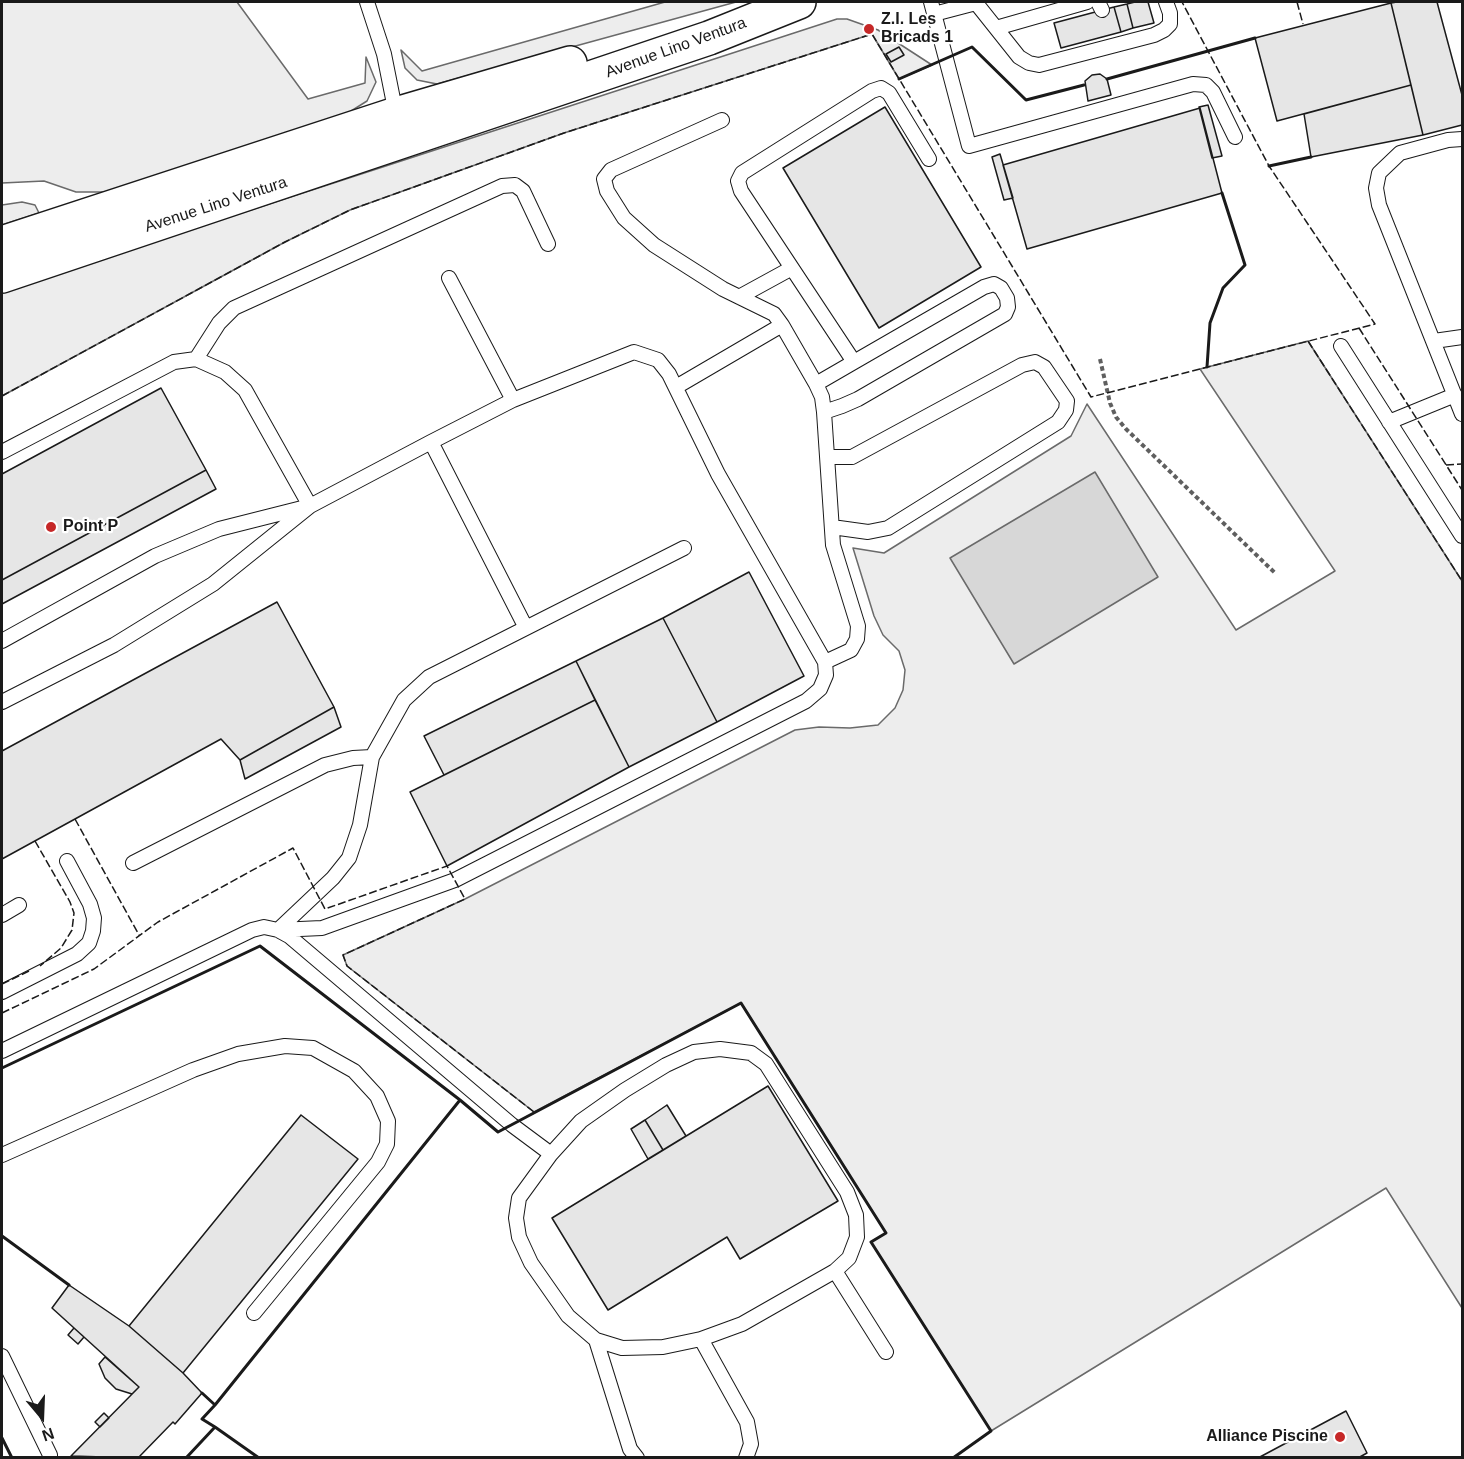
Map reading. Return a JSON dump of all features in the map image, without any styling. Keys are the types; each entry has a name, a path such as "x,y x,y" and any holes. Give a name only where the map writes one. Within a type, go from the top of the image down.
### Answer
{"main road":[{"name":"Avenue Lino Ventura","path":"2,243 396,114 696,26 799,2"},
{"name":"Avenue Lino Ventura","path":"2,276 686,45 799,2"}],"lane":[{"path":"367,2 384,54 396,114"},
{"path":"1166,2 1170,13 1170,24 1164,30 1145,32 1093,45 1039,65 1029,63 1019,57 978,2 932,8 969,146 1193,84 1206,85 1214,92 1235,137"},
{"path":"996,28 1062,15 1083,7"},
{"path":"854,362 741,191 738,181 742,173 872,91 881,88 889,93 929,159"},
{"path":"722,120 611,170 604,179 607,191 624,218 654,245 723,289 774,314 822,397 833,545 858,626 857,639 851,650 825,662"},
{"path":"1462,139 1448,140 1400,153 1379,173 1376,188 1379,205 1462,414"},
{"path":"196,359 219,323 234,308 502,186 515,185 523,191 548,244"},
{"path":"739,297 792,268"},
{"path":"449,278 513,400"},
{"path":"816,384 984,286 994,284 1001,288 1007,298 1008,307 1005,314 858,399 824,412"},
{"path":"676,387 782,325"},
{"path":"1434,341 1462,337"},
{"path":"1341,346 1462,536"},
{"path":"2,702 114,645 213,584 309,506 513,400 634,352 658,360 669,375 718,474 825,662 826,675 820,689 806,701 455,880 322,928 278,930 264,927 252,930 2,1052"},
{"path":"2,452 174,362 196,359 225,372 245,390 309,506"},
{"path":"827,457 852,457 1022,365 1035,362 1044,367 1067,401 1066,410 1058,422 888,528 868,532 832,527"},
{"path":"1389,422 1455,395"},
{"path":"431,442 526,628"},
{"path":"2,641 155,556 219,529 309,506"},
{"path":"278,930 333,878 349,858 360,825 372,757 404,700 429,677 684,548"},
{"path":"133,863 325,765 353,758 372,757"},
{"path":"2,992 77,954 89,943 94,918 90,904 67,861"},
{"path":"2,915 19,905"},
{"path":"278,930 289,936 512,1125 551,1154"},
{"path":"2,1155 193,1070 238,1054 285,1046 313,1048 354,1071 377,1096 388,1120 387,1144 378,1162 254,1314"},
{"path":"720,1049 751,1053 766,1064 847,1192 856,1215 857,1237 849,1258 835,1270 742,1324 701,1339 663,1347 622,1348 596,1340 568,1316 531,1263 519,1237 516,1218 519,1198 551,1154 581,1121 625,1090 666,1065 694,1052 720,1049"},
{"path":"835,1270 886,1352"},
{"path":"701,1339 747,1422 751,1444 746,1458"},
{"path":"596,1340 630,1449 637,1458"},
{"path":"2,1356 50,1455"}],"path":[{"path":"1100,359 1110,403 1116,417 1275,573"}],"shaded area":[{"path":"2,2 237,2 308,99 365,83 366,57 376,82 367,101 340,118 106,192 76,192 44,181 2,183"},
{"path":"665,2 736,2 437,84 417,80 405,68 401,50 422,71"},
{"path":"837,19 847,19 878,30 932,65 899,79 872,34 564,133 350,210 285,242 2,396 2,291"},
{"path":"22,202 35,205 39,213 2,225 2,205"},
{"path":"1308,341 1462,581 1462,1308 1386,1188 991,1431 871,1242 886,1233 741,1003 534,1112 347,966 343,955 465,899 795,730 878,725 895,708 903,690 905,670 899,651 883,635 874,616 853,548 884,553 1071,436 1087,404 1236,630 1335,571 1200,369"},
{"path":"1095,472 1158,577 1014,664 950,558"}],"building":[{"path":"1148,2 1154,23 1133,28 1127,4"},
{"path":"1437,2 1462,95 1462,125 1423,135 1391,3"},
{"path":"1391,3 1411,85 1277,121 1255,38"},
{"path":"1127,4 1133,28 1121,32 1114,7"},
{"path":"1114,7 1121,32 1061,48 1054,23"},
{"path":"899,47 904,55 891,62 886,54"},
{"path":"1100,74 1107,79 1111,95 1088,101 1085,81 1092,75"},
{"path":"1411,85 1423,135 1311,157 1304,114"},
{"path":"1208,105 1222,156 1212,158 1199,107"},
{"path":"885,107 981,267 879,328 783,168"},
{"path":"1200,108 1222,193 1027,249 1003,165"},
{"path":"1000,154 1013,198 1004,200 992,157"},
{"name":"Point P","path":"161,388 206,470 2,580 2,474"},
{"path":"206,470 216,489 2,604 2,580"},
{"path":"749,572 804,676 717,722 663,618"},
{"path":"277,602 334,707 240,760 221,739 2,859 2,751"},
{"path":"663,618 717,722 629,767 576,661"},
{"path":"576,661 595,700 444,775 424,736"},
{"path":"595,700 629,767 447,866 410,792"},
{"path":"334,707 341,727 245,779 240,760"},
{"path":"768,1086 838,1201 740,1259 727,1237 608,1310 552,1218"},
{"path":"667,1105 686,1136 663,1150 645,1120"},
{"path":"301,1115 358,1159 183,1373 129,1326"},
{"path":"645,1120 663,1150 648,1159 631,1129"},
{"path":"69,1285 129,1326 183,1373 202,1393 175,1424 173,1422 138,1458 71,1456 139,1387 52,1308"},
{"path":"74,1328 84,1337 78,1344 68,1335"},
{"path":"105,1357 139,1387 132,1394 116,1389 105,1378 99,1364"},
{"path":"1346,1411 1367,1453 1358,1458 1258,1458"},
{"path":"104,1413 109,1418 100,1427 95,1422"}],"fence":[{"path":"2,396 285,242 350,210 564,133 872,34 1091,397 1375,324 1269,166 1182,2"},
{"path":"1297,2 1303,24"},
{"path":"1359,328 1462,490"},
{"path":"1308,341 1462,581"},
{"path":"1446,465 1462,464"},
{"path":"75,819 139,935"},
{"path":"35,841 74,913 72,930 61,948 40,966"},
{"path":"2,1013 94,969 158,922 293,848 325,909 447,866 465,899 343,955 347,966 534,1112"},
{"path":"2,984 29,971"}],"wall":[{"path":"1107,79 1255,38"},
{"path":"899,79 972,47 1026,100 1084,85"},
{"path":"1269,166 1311,157"},
{"path":"1207,367 1210,323 1223,288 1245,265 1222,193"},
{"path":"2,1068 260,946 460,1100 215,1405 202,1393"},
{"path":"460,1100 498,1132 741,1003 886,1233 871,1242 991,1431 953,1458"},
{"path":"2,1236 69,1285"},
{"path":"215,1405 202,1419 215,1427"},
{"path":"186,1458 215,1427 259,1458"},
{"path":"2,1438 12,1458"}],"place":[{"name":"Z.I. Les Bricads 1","path":"869,29"},
{"name":"Point P","path":"51,527"},
{"name":"Alliance Piscine","path":"1340,1437"}]}
